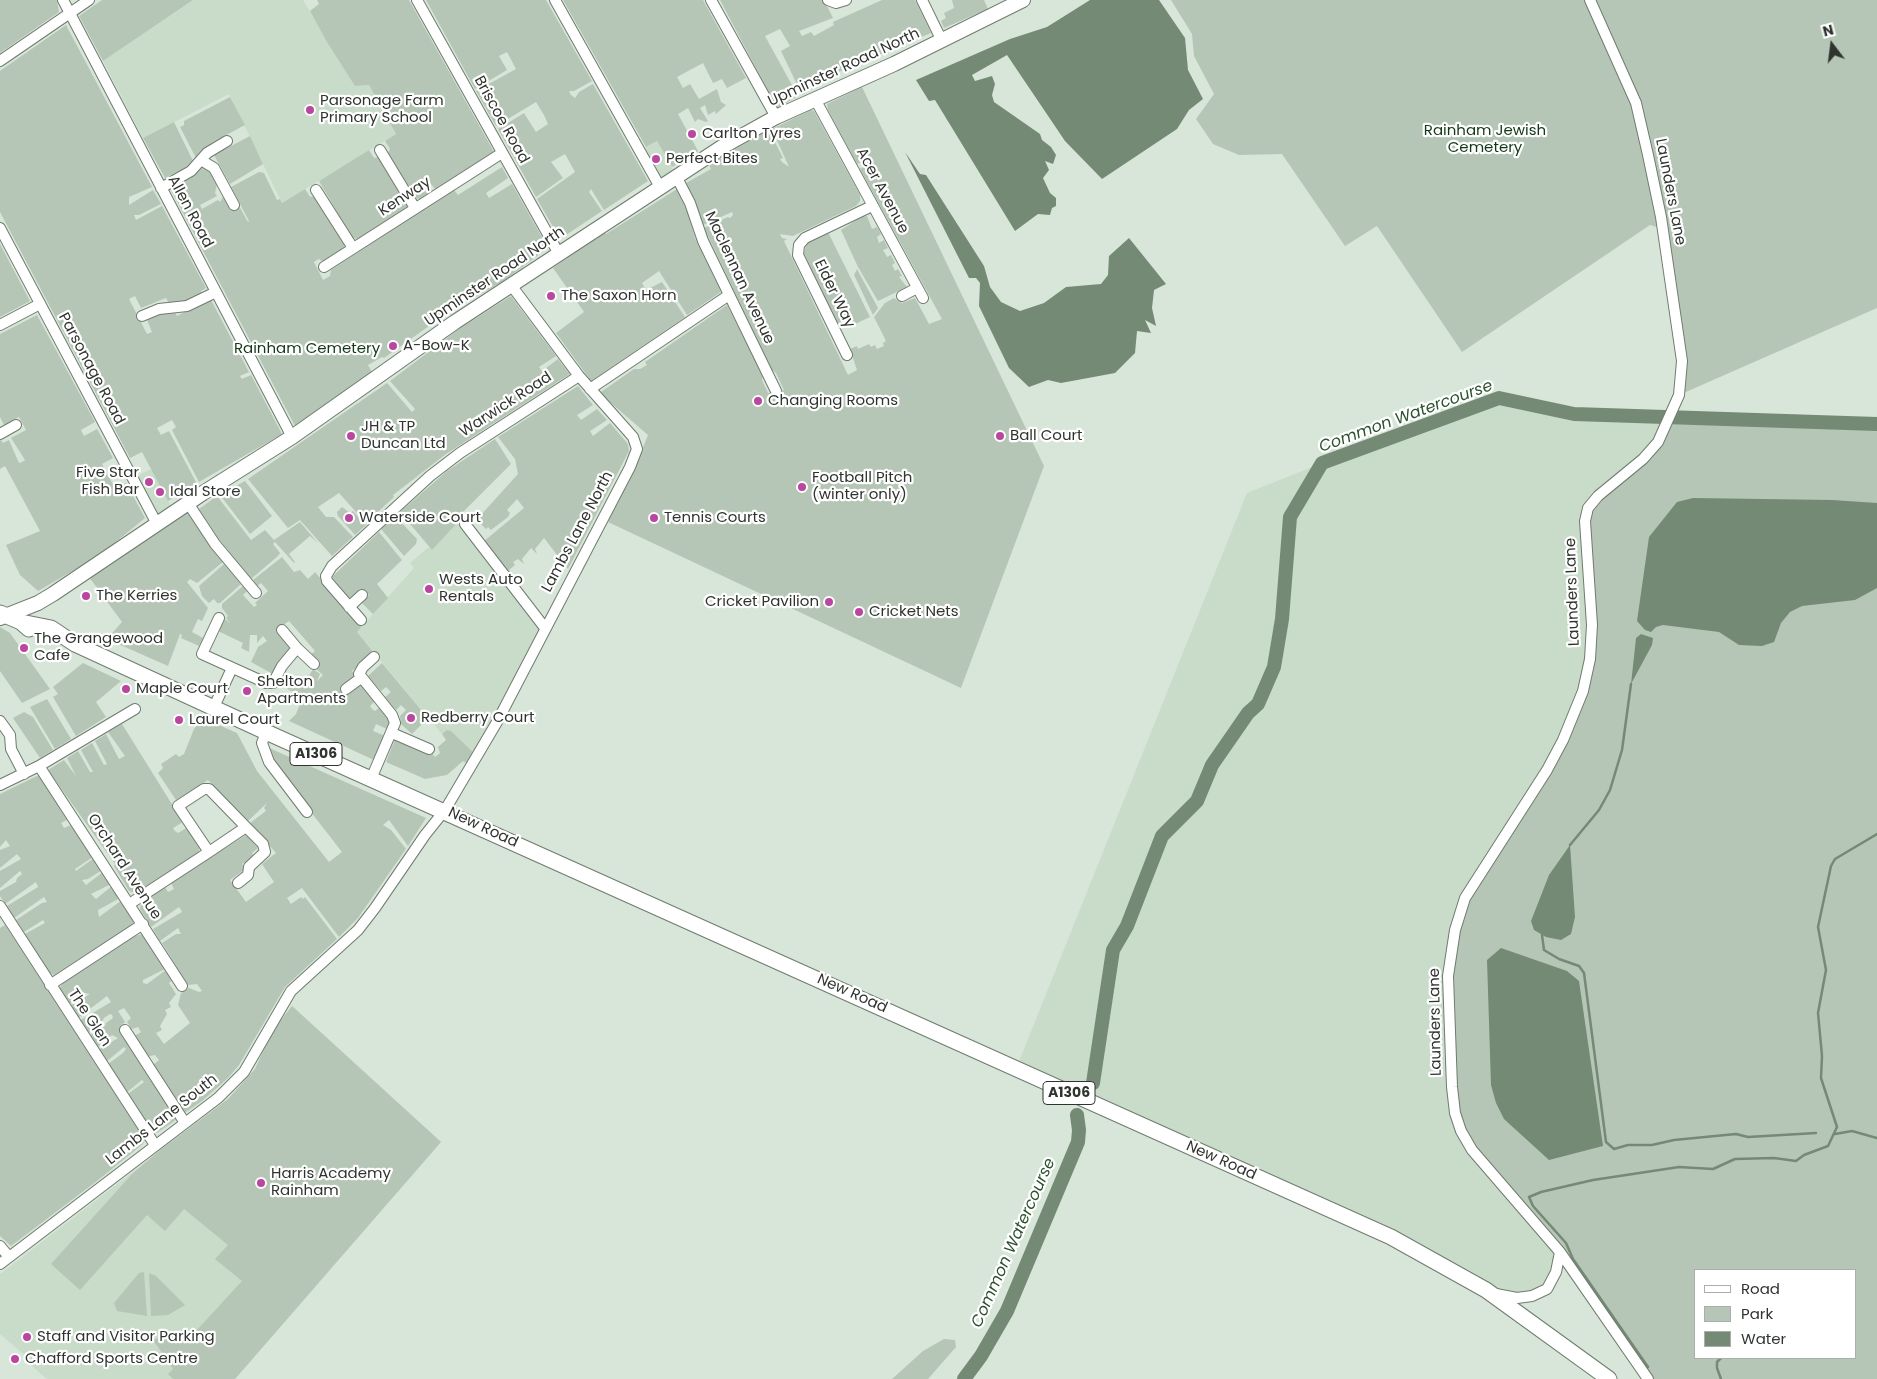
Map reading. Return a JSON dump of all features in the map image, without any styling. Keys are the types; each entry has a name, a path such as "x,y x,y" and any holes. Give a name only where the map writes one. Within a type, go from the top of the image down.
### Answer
{"main road":[{"name":"New Road","path":"2,616 51,628 75,644 266,732 444,810 1391,1237 1486,1290 1609,1379"}],"street":[{"name":"Allen Road","path":"63,0 292,437"},
{"path":"0,61 89,0"},
{"name":"Briscoe Road","path":"417,0 559,254"},
{"path":"555,0 660,187"},
{"path":"711,0 776,117"},
{"path":"828,0 836,3 846,0"},
{"path":"922,0 942,41"},
{"name":"Upminster Road North","path":"2,616 38,603 188,503 292,437 511,285 722,147 776,117 942,41 1023,0"},
{"name":"Launders Lane","path":"1590,0 1636,103 1662,217 1682,361 1679,395 1658,442 1643,459 1598,496 1588,508 1585,521 1592,625 1590,659 1583,691 1563,740 1547,770 1465,898 1455,930 1448,976 1452,1087 1455,1113 1461,1130 1472,1150 1560,1252 1648,1379"},
{"name":"Acer Avenue","path":"815,99 923,298"},
{"path":"161,188 191,171 212,149 227,141"},
{"path":"380,150 415,208"},
{"name":"Kenway","path":"324,268 502,153"},
{"path":"201,160 214,168 234,205"},
{"name":"Maclennan Avenue","path":"676,176 690,203 703,241 776,392"},
{"path":"316,190 353,248"},
{"name":"Elder Way","path":"847,355 798,255 799,245 805,238 872,206"},
{"name":"Parsonage Road","path":"0,228 156,524"},
{"name":"Lambs Lane North","path":"444,810 497,722 636,454 636,443 633,437 579,376 511,285"},
{"path":"902,296 917,288"},
{"path":"142,316 159,309 187,306 216,292"},
{"path":"590,389 729,295"},
{"path":"0,325 40,304"},
{"name":"Warwick Road","path":"361,620 327,581 326,576 332,566 430,476 460,453 579,376"},
{"path":"0,434 16,425"},
{"path":"188,503 215,544 256,593"},
{"path":"465,524 545,628"},
{"path":"349,606 362,595"},
{"path":"218,618 202,654 266,684 273,683 282,666 297,648"},
{"path":"282,630 314,664"},
{"path":"370,779 395,723 392,715 361,678 360,670 374,657"},
{"path":"214,707 232,668"},
{"path":"346,690 361,678"},
{"path":"0,785 39,766 135,709"},
{"path":"0,721 10,735 11,749 24,774"},
{"path":"266,732 262,743 269,762 307,812"},
{"path":"392,733 430,749"},
{"name":"Orchard Avenue","path":"39,766 131,903 182,986"},
{"path":"209,852 178,806 204,790 209,789 265,848 259,860 249,867 248,875 238,882"},
{"name":"Lambs Lane South","path":"0,1264 218,1098 244,1072 291,991 358,930 444,810"},
{"path":"131,903 246,827"},
{"name":"The Glen","path":"0,906 50,986 155,1145"},
{"path":"50,986 143,924"},
{"path":"125,1030 186,1123"},
{"path":"0,1246 9,1257"},
{"path":"1486,1290 1499,1295 1517,1298 1532,1296 1547,1289 1556,1272 1560,1252"}],"shaded area":[{"name":"Parsonage Farm Primary School","path":"193,0 303,0 355,86 369,85 396,134 282,203 229,94 143,138 103,61"},
{"path":"657,141 676,176 660,187 640,151"},
{"path":"1499,393 1525,404 1574,414 1671,424 1591,590 1560,1252 1547,1289 1500,1296 1429,1257 1016,1069 1247,493"},
{"path":"151,469 174,512 157,524 132,479"},
{"path":"457,522 481,547 548,635 481,759 451,731 442,734 357,632 414,568 410,563 429,547 432,550"},
{"name":"Harris Academy Rainham","path":"292,1006 441,1142 235,1379 47,1379 26,1361 28,1358 0,1334 0,1274 228,1099 255,1069 273,1030"}],"green space":[{"path":"0,0 57,0 59,12 0,53"},
{"path":"102,0 193,0 103,61 79,16"},
{"path":"317,0 409,0 494,152 435,189 424,175 433,191 420,199 415,198 388,153 390,149 385,141 396,134 369,85 355,86 327,42 310,11 319,4"},
{"path":"426,0 546,0 592,81 574,91 569,91 571,95 575,98 579,92 593,84 648,181 604,210 591,189 589,192 602,211 560,239 537,199 575,172 565,154 551,162 563,178 536,197 498,129 524,113 536,132 548,124 544,115 536,102 496,126 476,91 516,69 507,52 499,56 507,70 475,89"},
{"path":"563,0 703,0 746,78 727,88 722,79 713,83 703,63 677,77 683,88 690,84 699,99 717,89 721,102 726,105 716,114 715,111 708,115 705,105 700,108 708,121 706,122 698,119 695,122 688,108 678,114 698,151 672,167 657,141 646,147"},
{"path":"720,0 824,0 833,18 799,31 802,36 811,32 814,36 834,25 833,22 882,0 915,0 931,33 824,78 825,80 802,95 781,51 790,46 780,29 765,36 798,96 777,108"},
{"path":"952,0 984,0 988,9 944,28 941,21 946,18 944,13 954,8"},
{"name":"Rainham Jewish Cemetery","path":"1171,0 1877,0 1877,308 1679,395 1682,361 1663,229 1650,225 1462,352 1377,226 1345,246 1282,154 1239,155 1213,144 1196,119 1214,94 1194,56 1192,34"},
{"path":"66,25 152,187 129,197 129,205 153,190 161,204 139,215 134,215 136,220 162,206 206,288 201,291 202,294 182,304 170,305 166,298 141,308 135,296 129,299 147,334 152,332 147,320 149,315 175,312 177,316 210,298 249,372 240,376 242,379 251,375 282,434 199,482 172,430 176,427 172,420 157,428 161,435 169,431 197,484 168,501 142,452 130,458 0,212 0,71"},
{"path":"862,87 1044,466 961,688 608,522 635,467 648,435 604,397 601,392 634,369 640,369 647,365 645,362 727,305 763,376 762,380 768,393 784,390 776,373 772,370 704,228 728,217 730,218 733,215 732,212 703,225 686,183 711,169 709,164 769,130 783,158 780,159 789,167 772,129 811,110 814,111 860,195 860,201 856,206 793,236 780,234 782,238 787,239 784,241 848,375 857,370 850,349 857,346 858,349 869,344 871,347 875,345 877,349 884,346 883,343 886,341 874,317 885,303 894,298 902,303 915,298 929,324 942,319 860,169 868,164 866,160 857,164 828,110 827,104"},
{"path":"230,97 245,125 213,142 196,158 180,127 184,125 184,121"},
{"path":"174,122 193,161 185,168 165,178 143,138"},
{"path":"250,136 263,164 230,184 214,155"},
{"path":"369,150 374,158 379,157 407,203 407,207 359,239 352,238 319,181"},
{"name":"Rainham Cemetery","path":"502,167 508,178 486,193 489,198 512,184 548,248 505,280 446,314 384,358 382,357 368,365 372,372 295,426 171,190 202,168 208,168 217,184 215,193 217,196 200,205 202,209 218,200 220,202 223,197 232,210 239,206 248,222 231,187 259,172 264,173 277,200 280,199 282,203 305,189 310,197 315,196 345,244 344,248 323,262 319,259 314,262 323,280 330,276 331,270 454,190 458,195"},
{"path":"677,189 687,211 695,238 721,292 687,315 659,271 642,283 646,290 662,282 685,317 591,381 556,333 584,312 553,268 604,232 606,234"},
{"path":"867,216 872,229 877,227 881,234 877,237 879,243 884,240 888,248 883,250 887,257 891,255 895,263 892,265 895,271 898,269 902,276 899,277 907,287 878,301 858,267 841,230 861,217"},
{"path":"828,232 870,317 853,325 851,322 839,328 804,253 807,243"},
{"path":"0,244 30,301 0,317"},
{"path":"857,269 878,308 873,315 854,275"},
{"path":"511,296 556,356 539,367 542,371 558,359 570,374 446,454 393,495 394,497 366,523 339,493 318,507 326,517 334,517 353,537 332,556 300,520 288,528 248,479 387,383 412,412 415,409 390,381 459,329"},
{"path":"37,315 95,422 81,430 84,436 97,429 113,458 102,464 115,488 126,483 145,518 100,555 38,591 20,575 6,545 40,531 5,466 0,469 0,438 3,443 9,440 19,463 25,460 11,438 26,430 19,417 4,425 0,417 0,334"},
{"path":"578,386 593,405 577,415 581,420 597,409 607,420 590,431 593,436 610,423 628,444 629,451 568,569 544,538 535,549 537,554 531,548 522,559 524,564 518,559 513,562 515,565 509,570 517,580 514,582 483,542 524,508 517,499 507,510 510,513 508,517 491,530 488,527 486,529 481,524 483,522 479,517 518,474 515,459 498,437"},
{"path":"1671,424 1877,425 1877,1379 1648,1379 1593,1294 1472,1150 1455,1113 1448,976 1465,898 1563,740 1590,659 1588,508 1618,485"},
{"path":"495,439 511,464 455,520 457,523 432,550 400,512 447,471"},
{"path":"245,481 272,516 250,534 220,495"},
{"path":"217,496 251,540 265,530 274,540 300,522 318,543 310,536 289,554 294,563 275,542 273,544 280,553 251,579 219,539 199,509"},
{"name":"Waterside Court","path":"342,507 350,513 353,511 366,525 355,535 338,516 337,512"},
{"path":"187,511 223,562 197,583 190,579 187,582 208,608 202,621 198,619 192,632 203,638 199,646 181,638 182,635 180,634 168,666 107,639 122,622 89,577"},
{"path":"395,516 417,539 416,544 404,556 381,529"},
{"path":"379,532 402,560 377,584 388,598 373,614 362,603 369,595 364,590 349,598 332,577"},
{"path":"282,557 294,572 300,570 308,579 315,572 362,626 357,632 374,653 352,671 355,676 354,679 341,690 346,695 361,684 375,701 370,706 372,709 375,711 380,707 391,721 389,730 376,724 373,731 383,735 384,739 374,760 289,721 296,714 303,697 280,685 283,680 285,681 289,677 302,687 313,669 320,674 317,681 323,675 315,668 309,656 315,651 289,621 276,630 290,647 273,674 251,662 258,647 267,641 263,636 257,643 257,635 250,635 249,652 241,648 243,643 218,631 225,619 230,623 226,618 228,616 222,608 222,604 243,586 247,591 243,595 254,607 257,605 255,603 268,591 261,583 257,586 253,580"},
{"path":"224,564 241,584 220,603 217,603 214,599 209,603 202,596 199,586"},
{"path":"0,627 10,633 50,689 22,703 0,671"},
{"path":"83,663 121,681 96,702 106,717 76,736 53,697 58,694 53,687"},
{"path":"382,663 428,718 412,734 401,724 400,716 406,710 401,705 396,710 385,697 391,692 386,687 381,691 368,676"},
{"path":"47,699 71,739 55,749 30,707"},
{"path":"24,712 33,717 53,750 40,758 13,718"},
{"path":"203,718 237,733 257,771 329,862 342,852 272,762 267,747 426,818 408,846 389,820 383,825 391,830 406,849 358,918 339,937 302,888 287,898 291,904 301,897 303,899 305,897 337,939 285,987 239,1065 228,1078 202,1101 183,1114 153,1065 159,1060 155,1055 146,1057 133,1037 141,1032 138,1027 132,1029 127,1022 131,1018 124,1008 118,1011 125,1022 120,1026 180,1117 157,1133 153,1132 128,1094 144,1082 142,1080 127,1092 108,1064 126,1049 124,1047 106,1062 98,1050 118,1038 112,1035 97,1048 89,1036 105,1026 113,1018 112,1015 110,1014 104,1018 100,1025 87,1033 79,1021 111,1002 107,996 78,1018 69,1006 90,994 84,993 68,1005 59,989 63,983 135,936 143,934 165,969 143,980 143,983 147,984 166,970 172,980 169,983 176,994 169,1003 171,1007 165,1010 167,1014 160,1026 162,1030 156,1033 164,1044 190,1023 178,1005 181,993 189,988 199,992 202,991 197,984 188,985 162,943 176,934 181,934 178,928 160,941 153,929 182,912 179,907 151,927 140,909 141,903 165,887 168,892 174,889 171,883 246,835 258,848 252,853 254,857 242,864 245,869 230,880 246,902 274,882 262,864 276,853 250,823 266,811 264,808 267,803 248,821 208,780 176,800 158,773 163,768 161,764 176,754 179,757 184,754 194,729"},
{"path":"122,724 183,822 173,828 178,833 188,827 200,849 196,855 135,893 129,891 114,866 115,864 48,770 64,760 76,776 67,758 78,751 90,772 93,772 81,750 92,743 104,765 107,764 95,741 106,734 119,759 125,756 108,732"},
{"path":"447,730 451,731 473,752 466,763 463,761 447,775 425,779 386,762 395,739 431,752 435,757 440,753 438,747 446,740 442,734"},
{"path":"39,775 67,820 61,823 64,828 71,825 93,857 75,869 76,871 94,858 102,870 88,879 82,880 86,885 103,872 111,884 91,894 96,899 112,886 120,898 98,910 99,917 122,900 134,921 132,925 54,975 48,972 25,934 45,923 43,920 24,932 16,920 42,903 47,902 44,897 14,918 7,906 38,887 36,882 5,904 0,896 0,891 16,882 17,878 22,874 20,871 0,888 0,871 21,859 17,854 0,868 0,850 10,846 6,840 0,847 0,794"},
{"path":"5,925 145,1140 143,1144 97,1181 11,1246 0,1236 0,928"},
{"name":"Harris Academy Rainham","path":"292,1006 441,1142 235,1379 173,1379 168,1374 173,1369 153,1340 174,1333 185,1343 242,1281 215,1259 228,1245 184,1209 165,1231 147,1215 80,1290 51,1264 132,1174 160,1150 228,1099 255,1069 273,1030"},
{"path":"144,1272 147,1316 117,1311 114,1303 139,1273"},
{"path":"149,1273 156,1276 185,1305 168,1315 151,1316"},
{"path":"944,1339 955,1340 956,1347 928,1379 892,1379 923,1351"}],"water":[{"path":"1090,0 1159,0 1185,38 1188,70 1203,99 1189,110 1177,129 1102,179 1065,141 1007,55 972,75 975,81 992,76 995,84 992,95 994,102 1040,134 1042,140 1051,147 1056,155 1053,164 1045,161 1049,170 1043,178 1050,193 1056,198 1056,206 1052,208 1050,215 1038,214 1015,231 935,100 929,101 916,80 1010,39 1047,27"},
{"path":"905,152 920,174 926,175 984,266 990,287 1001,302 1020,311 1044,303 1066,287 1101,284 1108,275 1109,256 1129,238 1166,284 1154,290 1152,308 1156,326 1145,320 1151,333 1137,331 1135,353 1115,373 1061,383 1048,380 1029,387 1009,368 979,306 980,283 976,278 969,278"},
{"path":"1693,498 1832,500 1877,503 1877,588 1855,600 1802,606 1790,612 1781,623 1774,642 1762,646 1739,645 1719,632 1663,625 1656,627 1651,632 1645,630 1637,621 1649,537 1677,502"},
{"path":"1641,634 1653,638 1652,645 1631,684 1636,638"},
{"path":"1570,845 1575,917 1571,934 1561,940 1546,937 1534,930 1531,921 1549,875"},
{"path":"1501,948 1567,971 1579,981 1603,1146 1549,1160 1504,1119 1496,1103 1491,1085 1487,960"}],"waterway":[{"name":"Common Watercourse","path":"1093,1083 1113,950 1127,926 1162,836 1197,801 1212,765 1248,713 1258,704 1274,667 1282,619 1290,517 1322,463 1499,398 1574,414 1877,424"},
{"path":"1570,845 1599,810 1610,790 1622,750 1631,684"},
{"path":"1648,1367 1573,1259 1566,1243 1533,1206 1529,1197 1541,1192 1593,1180 1679,1167 1713,1169 1735,1159 1774,1158 1796,1161 1804,1155 1828,1146 1837,1127 1821,1078 1822,1056 1818,1013 1826,970 1818,927 1831,866 1835,859 1877,834"},
{"path":"1542,935 1544,950 1559,959 1579,966 1584,973 1606,1142 1614,1149 1628,1145 1652,1145 1674,1140 1736,1134 1748,1137 1816,1133"},
{"name":"Common Watercourse","path":"964,1379 981,1356 1007,1311 1078,1142 1077,1115"},
{"path":"1835,1134 1852,1131 1877,1138"},
{"path":"1720,1359 1717,1362 1717,1368 1721,1379"}],"place":[{"name":"Parsonage Farm Primary School","path":"310,110"},
{"name":"Carlton Tyres","path":"692,134"},
{"name":"Perfect Bites","path":"656,159"},
{"name":"The Saxon Horn","path":"551,296"},
{"name":"A-Bow-K","path":"393,346"},
{"name":"Changing Rooms","path":"758,401"},
{"name":"JH & TP Duncan Ltd","path":"351,436"},
{"name":"Ball Court","path":"1000,436"},
{"name":"Five Star Fish Bar","path":"149,482"},
{"name":"Football Pitch (winter only)","path":"802,487"},
{"name":"Idal Store","path":"160,492"},
{"name":"Waterside Court","path":"349,518"},
{"name":"Tennis Courts","path":"654,518"},
{"name":"Wests Auto Rentals","path":"429,589"},
{"name":"The Kerries","path":"86,596"},
{"name":"Cricket Pavilion","path":"829,602"},
{"name":"Cricket Nets","path":"859,612"},
{"name":"The Grangewood Cafe","path":"24,648"},
{"name":"Maple Court","path":"126,689"},
{"name":"Shelton Apartments","path":"247,691"},
{"name":"Redberry Court","path":"411,718"},
{"name":"Laurel Court","path":"179,720"},
{"name":"Harris Academy Rainham","path":"261,1183"},
{"name":"Staff and Visitor Parking","path":"27,1337"},
{"name":"Chafford Sports Centre","path":"15,1359"}]}
